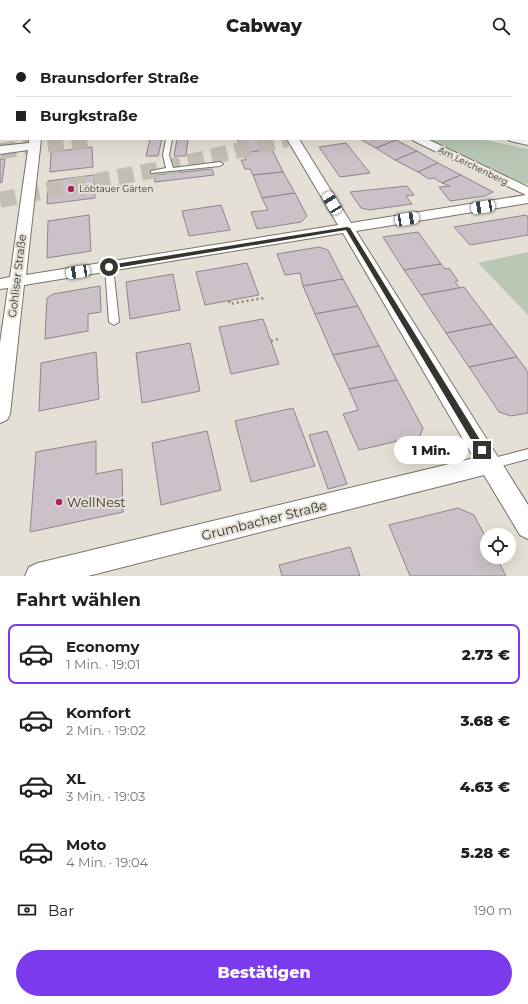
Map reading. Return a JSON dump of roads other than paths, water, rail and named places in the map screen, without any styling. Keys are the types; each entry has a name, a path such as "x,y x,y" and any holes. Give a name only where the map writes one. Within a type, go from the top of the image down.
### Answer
{"street":[{"path":"294,140 528,527"},
{"name":"Am Lerchenberg","path":"420,140 528,192"},
{"path":"0,150 34,142"},
{"name":"Gohliser Straße","path":"0,414 8,283 34,142"},
{"path":"8,283 528,199"},
{"name":"Grumbacher Straße","path":"38,576 490,464"}],"lane":[{"path":"169,140 166,155 170,170"},
{"path":"153,172 220,164"},
{"path":"109,267 114,322"},
{"path":"490,464 528,454"}],"tunnel":[{"path":"0,151 85,140"},
{"path":"0,200 155,170 283,140"}],"place":[{"name":"Löbtauer Gärten","path":"71,189"},
{"name":"WellNest","path":"59,502"}]}
